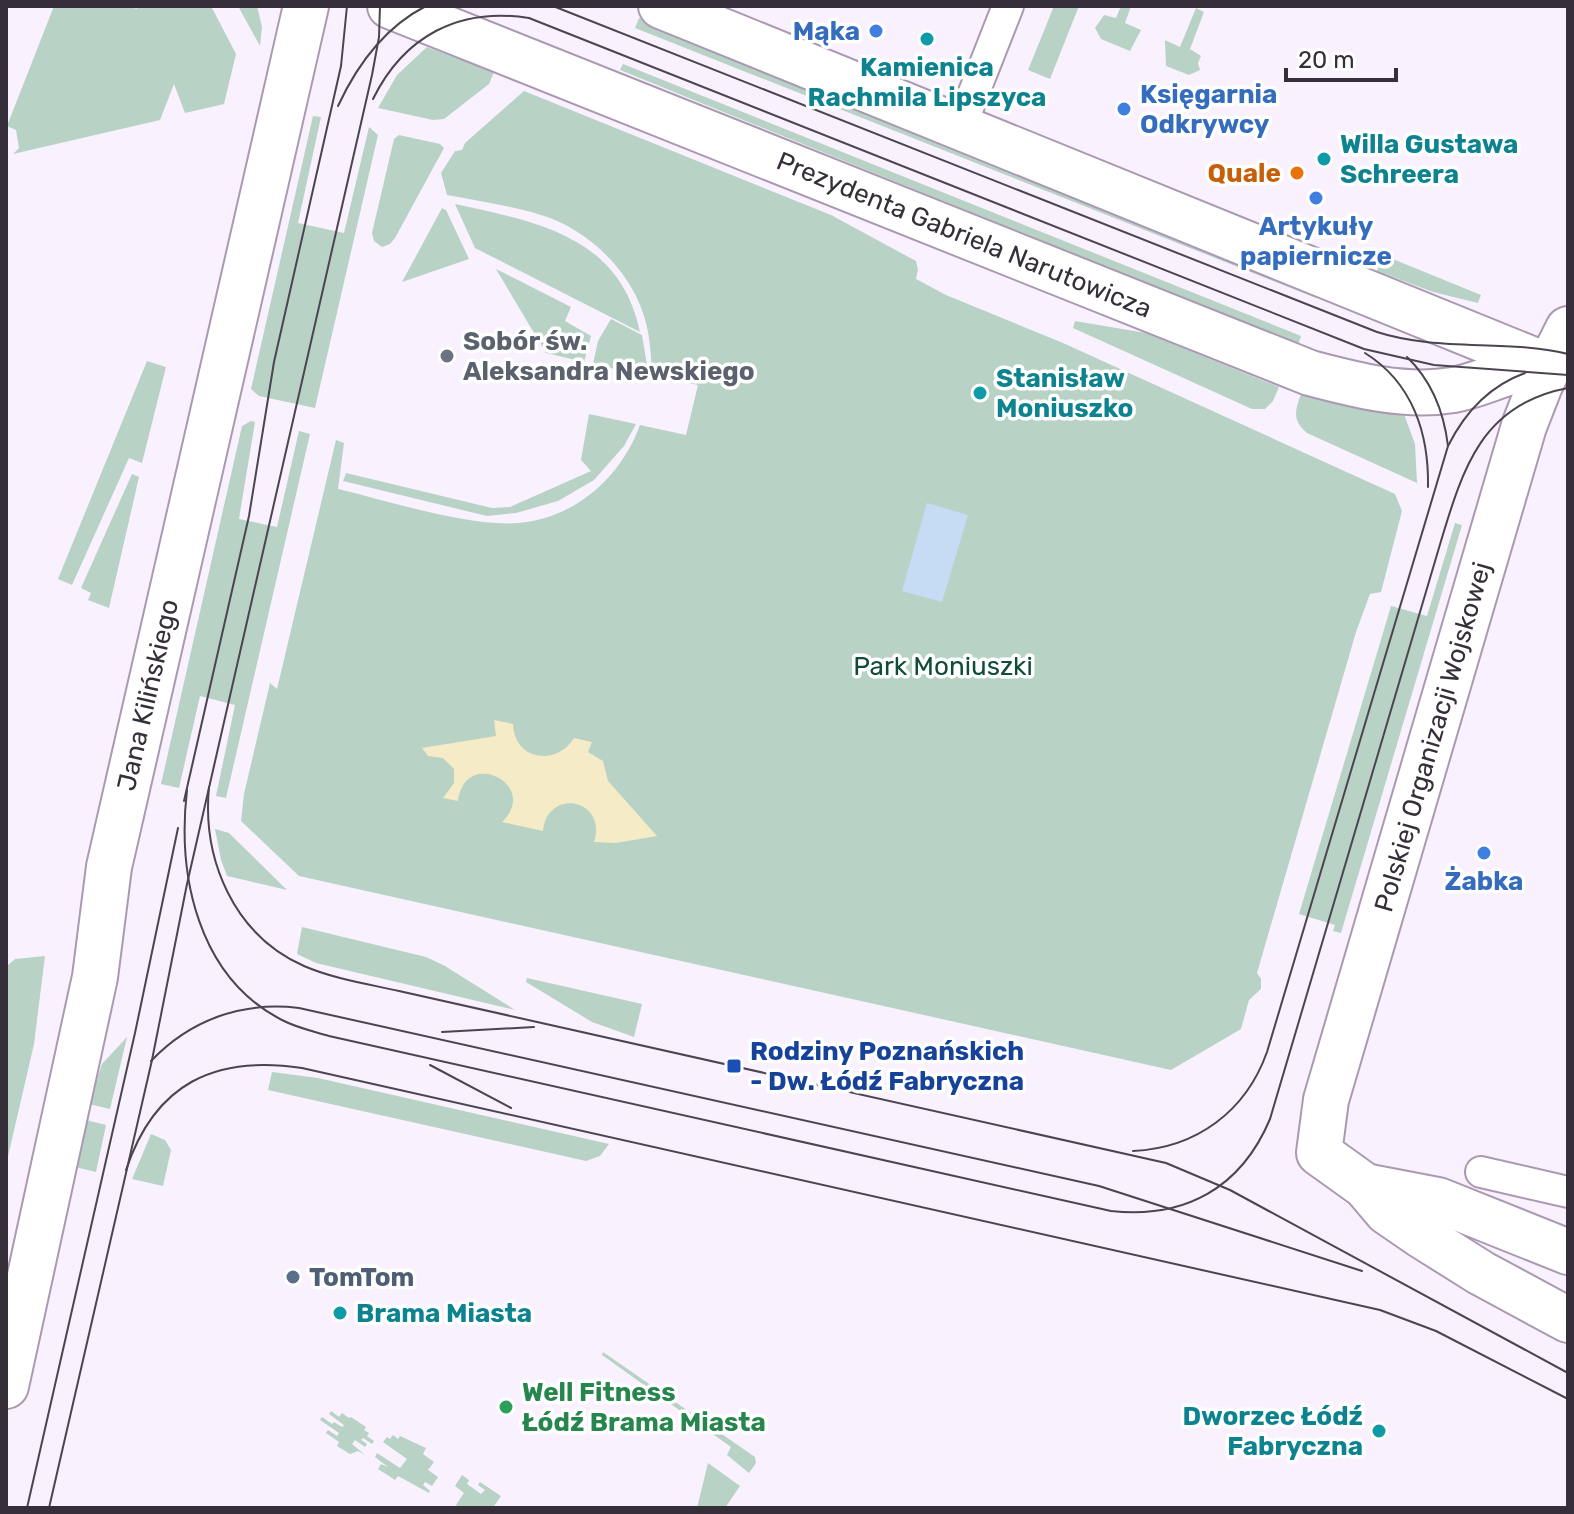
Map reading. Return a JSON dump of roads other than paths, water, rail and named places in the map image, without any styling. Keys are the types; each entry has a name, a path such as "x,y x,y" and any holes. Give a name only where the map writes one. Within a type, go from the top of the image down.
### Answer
{"street":[{"name":"Jana Kilińskiego","path":"6,1386 15,1300 95,977 109,867 306,6"},
{"name":"Prezydenta Gabriela Narutowicza","path":"390,6 1310,373 1366,386 1433,392 1464,387 1562,355"},
{"path":"661,6 960,128 1562,355"},
{"path":"960,128 1008,6"},
{"name":"Polskiej Organizacji Wojskowej","path":"1365,1186 1319,1153 1326,1100 1524,426 1562,355"},
{"path":"1481,1172 1568,1192"},
{"path":"1365,1186 1438,1200 1568,1252"},
{"path":"1365,1186 1387,1212 1422,1236 1481,1273 1568,1320"}],"water":[{"path":"927,503 968,515 942,602 902,591"}],"tram line":[{"path":"184,801 249,516 274,362 341,66 347,6"},
{"path":"49,1508 152,1060 187,884 372,75 379,37 380,6"},
{"path":"338,106 374,48 398,25 426,6"},
{"path":"553,6 1377,332 1424,342 1520,347 1568,354"},
{"path":"373,99 401,58 436,31 479,17 529,18 1364,349 1434,365 1568,375"},
{"path":"1365,353 1395,379 1415,411 1425,448 1428,487"},
{"path":"1407,357 1423,376 1435,398 1448,446"},
{"path":"1133,1151 1178,1143 1198,1134 1232,1108 1258,1073 1267,1052 1448,446 1479,402 1500,385 1525,373"},
{"path":"187,790 186,856 191,889 199,921 212,951 230,978 253,1001 293,1025 329,1036 1111,1211 1163,1210 1186,1204 1226,1181 1243,1164 1270,1119 1441,541 1468,465 1480,443 1515,408 1539,396 1568,388"},
{"path":"209,787 211,841 228,892 241,915 259,935 304,966 351,981 1166,1163 1230,1190 1568,1373"},
{"path":"27,1508 135,1033 178,828"},
{"path":"151,1061 183,1034 218,1016 257,1008 299,1008 1099,1186 1362,1271"},
{"path":"442,1032 534,1027"},
{"path":"430,1065 511,1108"},
{"path":"126,1170 138,1140 154,1116 171,1096 192,1082 242,1066 302,1068 1380,1310 1436,1331 1568,1399"}],"place":[{"name":"Mąka","path":"876,31"},
{"name":"Kamienica Rachmila Lipszyca","path":"927,39"},
{"name":"Księgarnia Odkrywcy","path":"1124,109"},
{"name":"Willa Gustawa Schreera","path":"1324,159"},
{"name":"Quale","path":"1297,173"},
{"name":"Artykuły papiernicze","path":"1316,198"},
{"name":"Sobór św. Aleksandra Newskiego","path":"447,356"},
{"name":"Stanisław Moniuszko","path":"980,393"},
{"name":"Żabka","path":"1484,853"},
{"name":"Rodziny Poznańskich - Dw. Łódź Fabryczna","path":"734,1066"},
{"name":"TomTom","path":"293,1277"},
{"name":"Brama Miasta","path":"340,1313"},
{"name":"Well Fitness Łódź Brama Miasta","path":"506,1407"},
{"name":"Dworzec Łódź Fabryczna","path":"1379,1431"}],"park label":[{"name":"Park Moniuszki","path":"943,666"}]}
